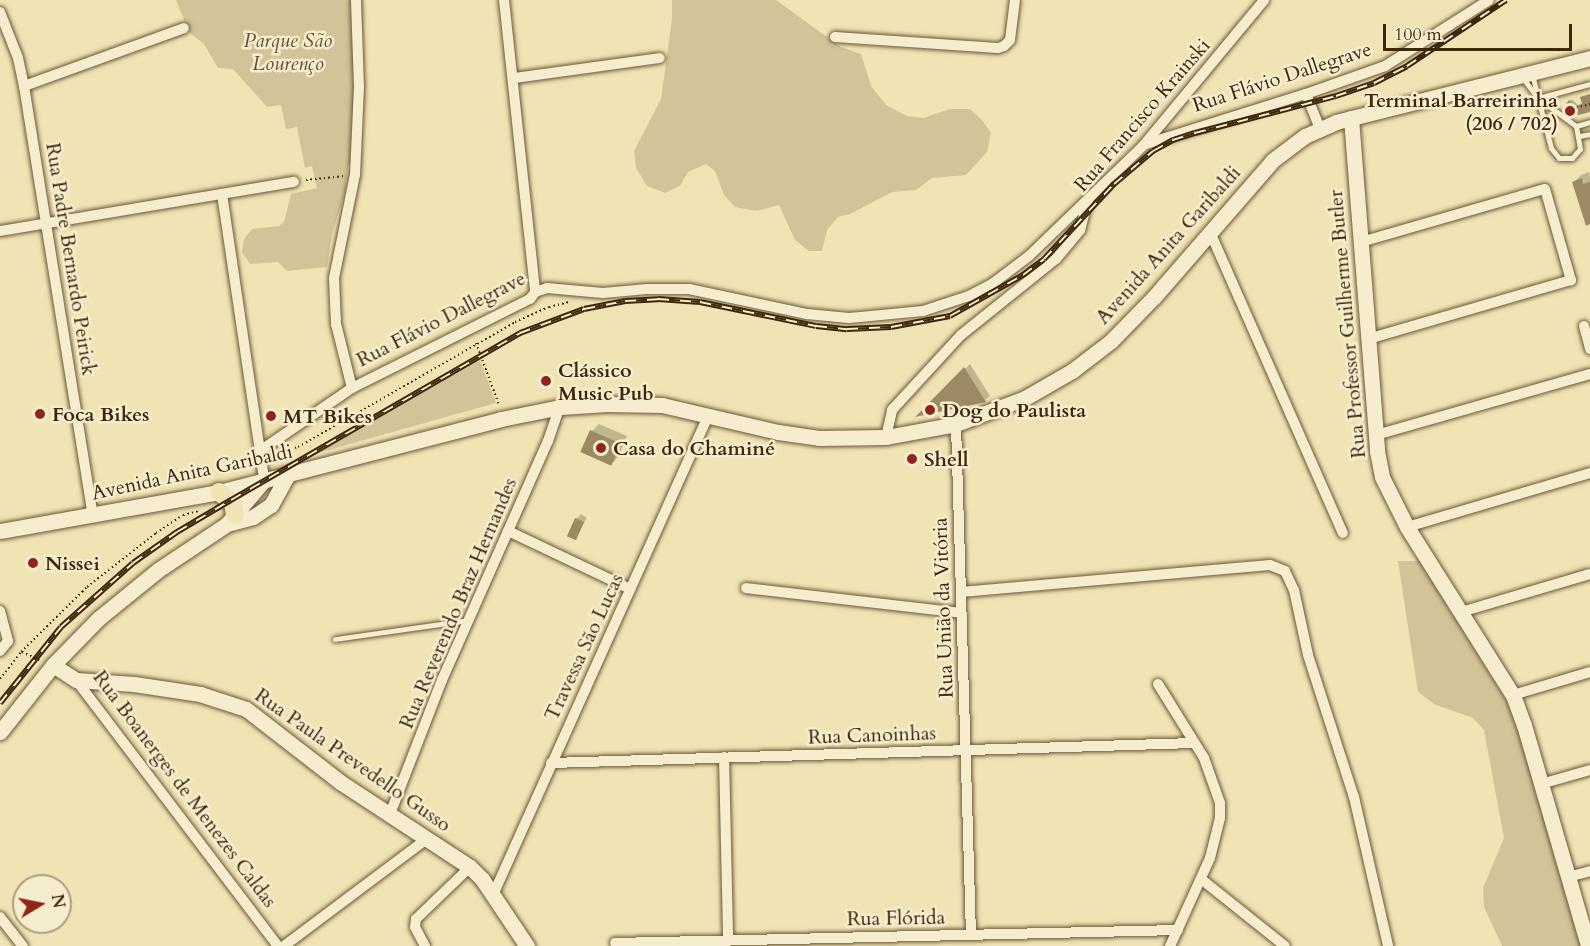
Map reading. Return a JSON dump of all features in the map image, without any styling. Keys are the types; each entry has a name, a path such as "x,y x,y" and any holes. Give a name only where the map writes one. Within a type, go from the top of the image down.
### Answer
{"main road":[{"name":"Avenida Anita Garibaldi","path":"0,531 219,492 501,419 560,407 636,404 709,414 796,436 839,438 886,436 956,424 1025,398 1090,358 1141,312 1273,160 1297,141 1320,128 1351,118 1590,58"},
{"name":"Rua Professor Guilherme Butler","path":"1351,118 1376,435 1382,477 1407,526 1513,695 1588,946"},
{"path":"231,520 253,517 271,505 288,474"},
{"path":"0,732 53,665 129,593 231,520 264,480"},
{"path":"219,492 233,503 231,520"},
{"name":"Rua Boanerges de Menezes Caldas","path":"53,665 76,680"},
{"name":"Rua Paula Prevedello Gusso","path":"76,680 191,693 227,701 246,709 265,721 317,765 470,867 493,895 527,946"}],"street":[{"path":"352,388 336,324 334,278 355,175 359,87 356,0"},
{"path":"504,0 535,292"},
{"path":"835,37 998,48 1010,40 1015,0"},
{"name":"Rua Francisco Krainski","path":"886,436 892,410 961,335 1056,259 1080,230 1088,200 1143,146 1264,0"},
{"name":"Rua Flávio Dallegrave","path":"1143,146 1369,73 1400,58 1489,0"},
{"name":"Rua Padre Bernardo Peirick","path":"0,12 18,58 24,86 93,515"},
{"path":"24,86 184,28"},
{"path":"514,78 660,58"},
{"path":"1306,94 1320,128"},
{"path":"0,231 294,182"},
{"path":"1361,242 1545,189 1571,280 1368,339"},
{"path":"222,194 264,480"},
{"name":"Rua Flávio Dallegrave","path":"260,452 352,388 530,299 535,292 553,287 597,293 647,289 688,290 826,317 894,315 949,304 992,284 1029,256 1088,200"},
{"path":"1210,232 1343,533"},
{"path":"1584,326 1590,349"},
{"path":"1376,435 1590,374"},
{"name":"Rua Reverendo Braz Hernandes","path":"390,814 468,620 548,441 560,407"},
{"name":"Travessa São Lucas","path":"493,895 550,763 709,414"},
{"name":"Rua União da Vitória","path":"956,424 971,934"},
{"path":"1407,526 1590,473"},
{"path":"507,531 630,589"},
{"path":"961,592 1270,565 1285,570 1294,591 1308,655 1354,797 1388,946"},
{"path":"1461,612 1590,574"},
{"path":"746,588 962,613"},
{"path":"0,611 8,641 0,651"},
{"path":"1513,695 1590,672"},
{"name":"Rua Boanerges de Menezes Caldas","path":"76,680 278,946"},
{"path":"1158,684 1210,770 1220,803 1217,835 1201,879 1170,946"},
{"name":"Rua Canoinhas","path":"550,763 1194,743"},
{"path":"724,758 726,943"},
{"path":"1541,784 1590,770"},
{"path":"284,946 428,838"},
{"path":"425,946 415,927 416,919 470,867"},
{"path":"1568,877 1590,871"},
{"path":"1201,879 1285,946"},
{"path":"0,917 23,946"},
{"name":"Rua Flórida","path":"615,943 726,943 971,934 1178,930"}],"lane":[{"path":"1527,74 1538,98 1554,154 1566,159 1572,158 1580,149 1580,136 1576,126 1538,98 1527,74"},
{"path":"1538,98 1590,84"},
{"path":"1576,126 1590,122"},
{"path":"1580,136 1590,134"},
{"path":"335,639 468,620"}],"path":[{"path":"1572,109 1590,104"},
{"path":"294,182 355,175"},
{"path":"278,455 298,447 476,343 549,307"},
{"path":"476,343 501,419"},
{"path":"0,679 21,652 87,587 122,558 183,515 202,510"},
{"path":"8,641 21,652 34,658"}],"green space":[{"name":"Parque São Lourenço","path":"176,0 352,0 357,28 354,161 348,166 345,192 332,234 327,267 287,271 278,262 250,264 242,252 244,239 252,229 279,226 284,222 291,194 317,188 312,166 305,168 297,127 286,129 281,105 267,107 233,69 218,68 204,44 189,32"},
{"path":"672,0 776,0 841,47 861,54 871,86 886,105 907,116 923,118 950,109 970,109 983,121 991,133 987,152 966,175 932,178 916,190 892,192 850,214 838,217 827,230 822,251 809,251 795,240 779,205 757,211 735,207 724,195 715,171 706,164 688,172 680,186 665,193 647,186 636,168 634,151 661,99 672,19"},
{"path":"480,360 496,403 311,455"},
{"path":"1398,561 1419,561 1507,702 1520,737 1582,946 1502,946 1484,907 1483,888 1504,838 1484,730 1473,718 1434,704 1418,692"}],"building":[{"path":"1590,94 1590,112 1578,115 1566,104 1569,100 1576,106 1582,104 1580,97"},
{"path":"1582,178 1583,184 1590,182 1590,224 1586,226 1572,182"},
{"path":"964,367 986,402 915,417 919,413"},
{"name":"Casa do Chaminé","path":"590,430 621,444 611,466 580,452"},
{"path":"575,518 584,522 576,540 567,536"}],"railway":[{"path":"0,703 61,627 133,563 177,532 520,333 584,309 625,301 658,299 700,302 816,326 847,329 891,327 950,316 1023,275 1044,259 1114,184 1153,151 1173,140 1195,133 1336,96 1374,83 1407,66 1506,0"}],"place":[{"name":"Terminal Barreirinha (206 / 702)","path":"1570,111"},
{"name":"Clássico Music Pub","path":"546,381"},
{"name":"Dog do Paulista","path":"930,410"},
{"name":"Foca Bikes","path":"40,414"},
{"name":"MT Bikes","path":"271,416"},
{"name":"Casa do Chaminé","path":"601,448"},
{"name":"Shell","path":"912,459"},
{"name":"Nissei","path":"33,563"}]}
